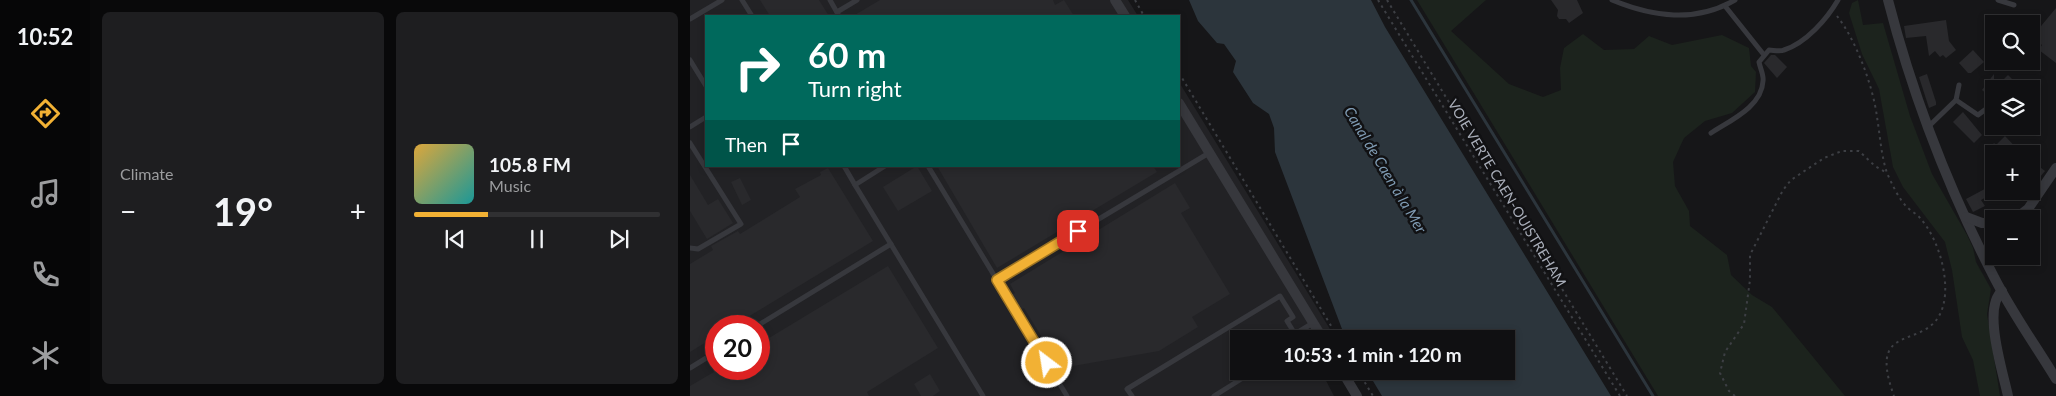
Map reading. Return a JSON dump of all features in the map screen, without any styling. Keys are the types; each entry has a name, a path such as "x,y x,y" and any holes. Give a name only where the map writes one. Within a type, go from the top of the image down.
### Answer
{"street":[{"path":"1116,0 1124,15"},
{"path":"1888,0 1910,78 1927,128 1966,217 2002,290 2056,379"},
{"path":"1180,105 1318,330"},
{"path":"2027,210 2056,168"},
{"path":"1966,217 1985,222"},
{"path":"2002,290 1996,296 1992,316 2008,396"},
{"path":"1347,380 1357,396"}],"lane":[{"path":"690,20 722,0"},
{"path":"742,0 751,15"},
{"path":"830,0 838,14 857,0"},
{"path":"1612,0 1654,14 1678,17 1725,6 1735,0"},
{"path":"1711,133 1748,109 1758,97 1763,81 1759,62 1764,55 1769,50 1783,51 1803,39 1832,10 1838,0"},
{"path":"1998,0 2014,5"},
{"path":"1725,6 1764,55"},
{"path":"690,60 705,84"},
{"path":"1927,128 1956,100 1960,85"},
{"path":"1956,100 1978,115 1985,110"},
{"path":"690,127 705,118"},
{"path":"690,142 705,166"},
{"path":"997,280 1209,153"},
{"path":"690,248 698,249 742,224 706,167"},
{"path":"845,167 984,396"},
{"path":"855,185 883,167"},
{"path":"929,167 1067,396"},
{"path":"770,318 891,244"},
{"path":"1132,396 1127,389 1280,296 1293,317 1287,321 1292,330"},
{"path":"1304,330 1314,323"},
{"path":"690,368 705,359"},
{"path":"1214,396 1240,380"}],"path":[{"path":"1134,0 1143,15"},
{"name":"VOIE VERTE CAEN-OUISTREHAM","path":"1378,0 1620,396"},
{"path":"1387,0 1628,396"},
{"path":"1832,10 1847,28 1870,86 1887,173 1906,207 1920,218 1944,267 1945,297 1936,321 1924,332 1900,340 1890,347 1885,360 1886,375 1894,396"},
{"path":"1180,75 1334,330"},
{"path":"1735,396 1729,391 1720,373 1721,366 1725,352 1744,324 1750,280 1750,255 1783,190 1791,180 1824,158 1842,151 1859,151 1875,166 1887,173"},
{"path":"1363,380 1373,396"}],"shaded area":[{"path":"690,0 1128,0 1137,15 705,15 705,167 1180,167 1180,84 1331,330 1230,330 1230,380 1326,380 1334,396 690,396"},
{"path":"1417,0 1486,0 1451,31 1509,84 1543,97 1561,90 1560,68 1564,48 1583,34 1604,50 1634,49 1649,36 1672,45 1722,35 1749,48 1751,66 1756,72 1755,92 1732,113 1705,121 1684,138 1673,162 1675,186 1689,211 1690,226 1727,255 1731,275 1752,295 1772,307 1845,396 1658,396"},
{"path":"1858,0 1863,25 1883,23 1910,116 1932,174 1967,235 1973,248 1976,262 1991,289 1987,314 2000,396 1980,396 1973,360 1962,337 1952,270 1945,242 1903,187 1893,167 1879,89 1862,54 1849,13 1852,3"}],"water":[{"name":"Canal de Caen à la Mer","path":"1189,0 1371,0 1385,27 1611,396 1382,396 1372,380 1515,380 1515,330 1342,330 1275,152 1274,128 1269,114 1253,103 1233,72 1236,61 1224,44 1217,43 1198,21"}],"building":[{"path":"760,0 819,0 828,15 769,15"},
{"path":"880,0 1053,0 1055,5 1064,0 1073,15 855,15"},
{"path":"1551,0 1577,0 1583,13 1569,23 1566,19 1559,19 1557,16 1558,10"},
{"path":"2056,8 2056,63 2040,51 2042,45 2040,43 2040,27"},
{"path":"1946,20 1949,41 1956,50 1946,58 1943,55 1940,57 1935,51 1929,56 1926,36 1906,38 1904,26"},
{"path":"1973,50 1984,62 1971,73 1968,73 1959,63"},
{"path":"1771,55 1775,55 1787,67 1777,78 1764,63"},
{"path":"1927,74 1936,102 1936,105 1929,108 1919,77"},
{"path":"2008,75 2013,80 2003,80"},
{"path":"1963,112 1982,135 1974,143 1953,122"},
{"path":"2005,136 2014,145 1996,145"},
{"path":"918,167 932,191 898,211 883,187"},
{"path":"938,167 1154,167 1157,172 997,268"},
{"path":"2040,167 2045,171 2040,177"},
{"path":"828,168 873,241 751,315 705,315 705,343 690,352 690,264 713,250 711,246 738,231 740,234 800,197 795,189 821,175 820,172"},
{"path":"690,175 708,205 718,199 733,223 707,239 690,211"},
{"path":"740,178 751,200 742,205 731,182"},
{"path":"1175,183 1190,208 1181,213 1230,294 1192,317 1198,327 1159,351 1073,366 1065,365 1062,363 1058,343 1050,338 1043,339 1024,308 1020,310 1011,295 1015,293 1010,284"},
{"path":"1985,189 1985,198 1981,200 1985,206 1973,212 1966,199"},
{"path":"888,266 938,348 867,392 869,396 690,396 690,386 705,377 705,380 770,380 770,337"},
{"path":"930,374 940,391 933,396 921,396 914,384"}],"waterway":[{"path":"1411,0 1653,396"}],"route":[{"path":"1047,363 997,280 1078,231"}]}
